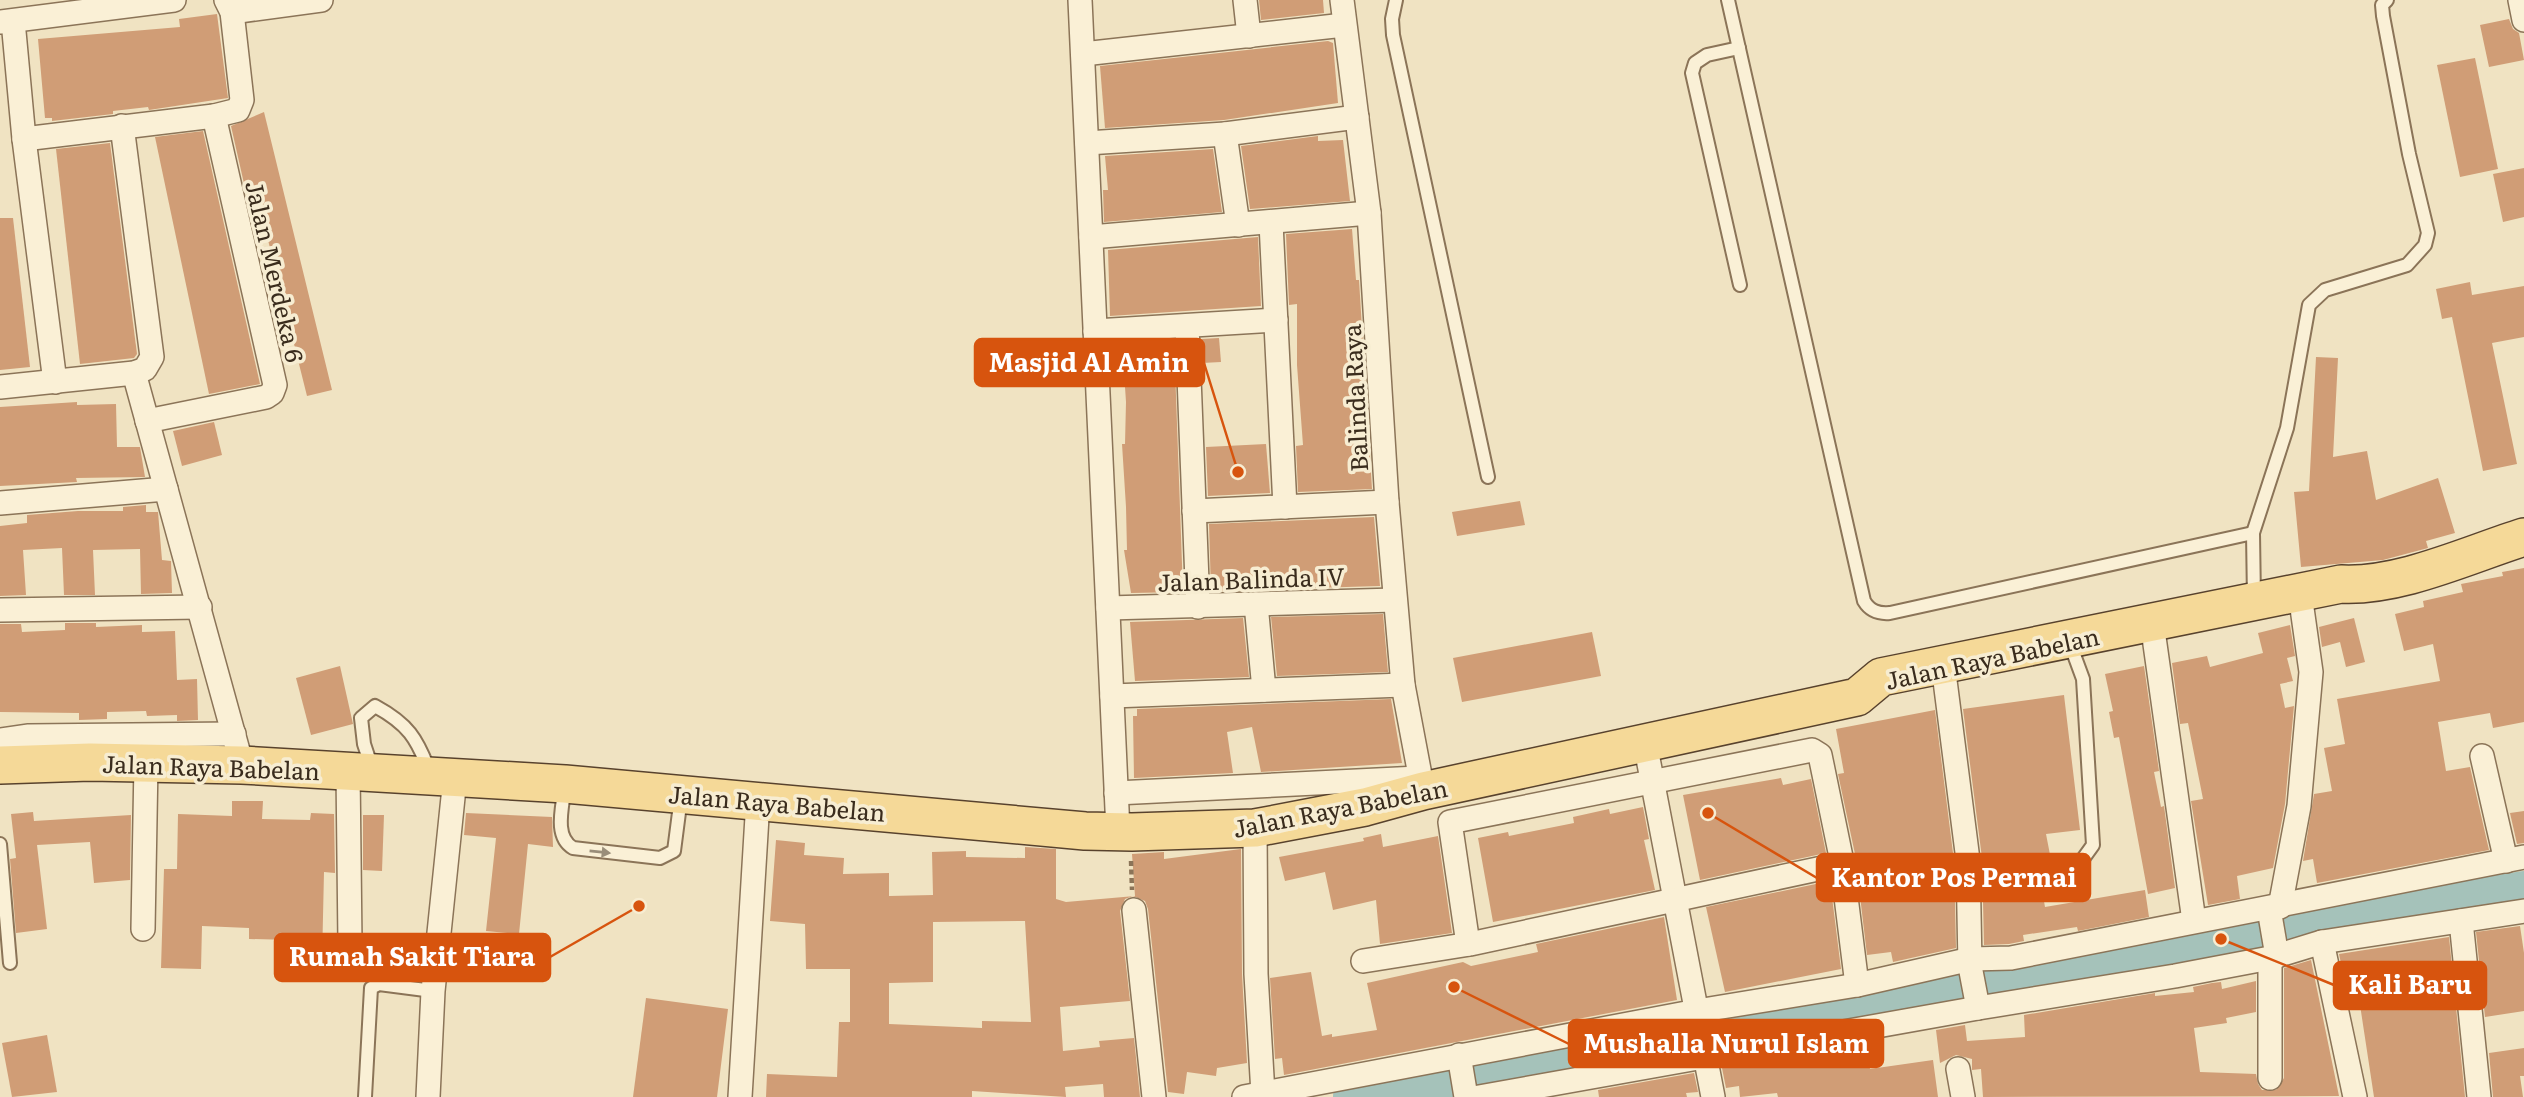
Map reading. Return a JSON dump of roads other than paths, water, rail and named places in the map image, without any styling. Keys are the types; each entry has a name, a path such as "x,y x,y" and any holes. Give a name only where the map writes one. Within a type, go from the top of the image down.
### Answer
{"main road":[{"name":"Jalan Raya Babelan","path":"0,765 146,763 238,749 361,772 682,793 1084,831 1255,828 1365,807 1421,785 1645,743 1857,697 1881,677 2254,604 2341,584 2367,585 2391,580 2524,537"}],"street":[{"path":"55,382 7,22 174,0"},
{"path":"24,139 214,116 238,110 241,106 229,6 321,0"},
{"path":"1080,0 1116,793 1125,832"},
{"path":"1245,0 1249,36"},
{"name":"Balinda Raya","path":"1342,0 1369,214 1387,502 1403,685 1421,785"},
{"path":"2520,0 2524,20"},
{"path":"1083,54 1344,26"},
{"name":"Jalan Merdeka 6","path":"147,421 266,397 272,393 275,385 214,116"},
{"path":"1087,143 1225,134 1357,117"},
{"path":"0,387 134,373 145,369 152,357 122,126"},
{"path":"1225,134 1238,225"},
{"path":"1091,237 1369,214"},
{"path":"1272,223 1285,507"},
{"path":"1095,331 1276,320"},
{"path":"1187,326 1198,607"},
{"path":"0,740 29,736 238,749 134,373"},
{"path":"0,503 166,489"},
{"path":"1194,511 1387,502"},
{"path":"2270,1078 2273,909 2299,806 2311,672 2300,594"},
{"name":"Jalan Balinda IV","path":"1108,608 1395,600"},
{"path":"1256,604 1264,690"},
{"path":"0,610 200,607"},
{"path":"2152,623 2194,921"},
{"path":"1942,665 1968,860 1970,962 1977,1004"},
{"path":"1112,696 1403,685"},
{"path":"1645,743 1713,1097"},
{"path":"1468,944 1450,822 1815,750 1820,755 1841,864 1857,985"},
{"path":"1255,828 1253,1096 1698,1015 1970,962 2011,958 2194,921 2273,909 2515,859 2482,756"},
{"path":"143,929 146,763"},
{"path":"350,944 361,772"},
{"path":"428,1097 443,777"},
{"path":"1116,793 1421,785"},
{"path":"740,1097 763,801"},
{"path":"755,1097 763,801"},
{"path":"1363,961 1468,944 1841,864"},
{"path":"1134,910 1154,1097"},
{"path":"1459,1059 1482,1096 1977,1004 2274,955 2322,942 2524,911"},
{"path":"2461,921 2479,1097"},
{"path":"2322,942 2355,1097"},
{"path":"1958,1069 1963,1097"}],"lane":[{"path":"1396,0 1393,35 1488,477"},
{"path":"1728,0 1864,601 1869,608 1890,613 2253,533"},
{"path":"2254,604 2253,533 2287,428 2309,305 2325,290 2407,265 2425,245 2428,233 2383,16 2382,5 2387,0"},
{"path":"1739,48 1707,55 1695,63 1692,73 1740,285"},
{"path":"2048,880 2080,863 2093,845 2083,679 2069,640"},
{"path":"361,772 364,744 361,718 376,706 397,718 418,741 443,777"},
{"path":"565,784 561,834 566,844 573,848 660,858 674,851 682,793"},
{"path":"0,844 10,963"},
{"path":"365,1097 371,988 379,984 433,991"}],"waterway":[{"path":"1354,1097 2221,939 2524,892"}],"place":[{"name":"Masjid Al Amin","path":"1238,472"},
{"name":"Kantor Pos Permai","path":"1708,813"},
{"name":"Rumah Sakit Tiara","path":"639,906"},
{"name":"Kali Baru","path":"2221,939"},
{"name":"Mushalla Nurul Islam","path":"1454,987"}]}
